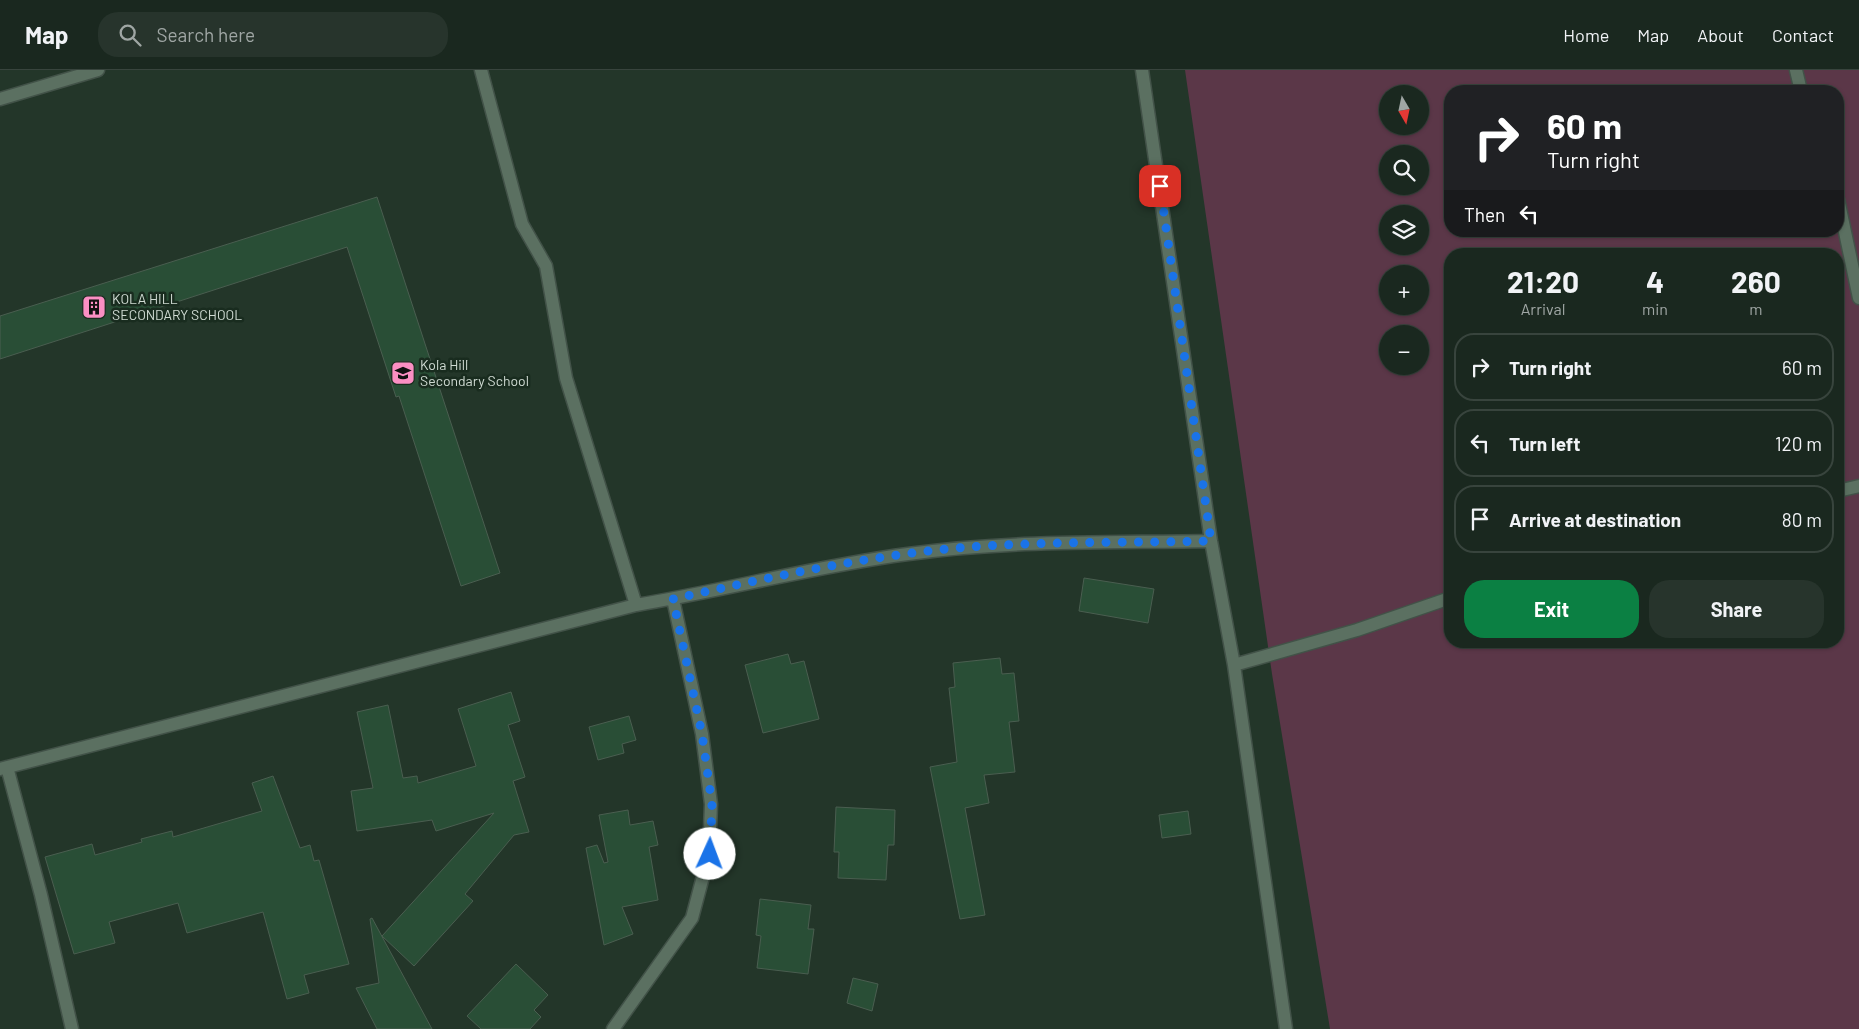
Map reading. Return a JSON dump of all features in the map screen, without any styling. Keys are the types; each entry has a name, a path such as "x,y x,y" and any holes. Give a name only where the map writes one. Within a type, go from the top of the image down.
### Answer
{"street":[{"path":"0,100 98,70"},
{"path":"481,70 522,224 546,266 566,378 636,605"},
{"path":"1142,70 1211,541 1234,665 1286,1029"},
{"path":"1796,70 1800,85"},
{"path":"1844,227 1859,298"},
{"path":"1844,490 1859,486"},
{"path":"72,1029 40,895 3,768 636,605 673,599 788,574 942,550 1211,541"},
{"path":"614,1029 692,918 710,854 712,804 702,734 673,599"},
{"path":"1234,665 1349,633 1444,600"}],"shaded area":[{"path":"1185,70 1859,70 1859,1029 1330,1029 1272,674"}],"building":[{"path":"377,197 500,573 461,586 399,396 396,397 347,247 0,359 0,316"},
{"path":"1084,578 1154,589 1148,623 1079,611"},
{"path":"788,654 791,664 804,661 819,719 763,733 745,665"},
{"path":"1000,658 1002,674 1014,673 1019,721 1009,722 1015,772 984,775 989,803 965,808 985,915 960,919 930,767 957,762 949,688 955,687 953,663"},
{"path":"511,692 520,721 508,725 525,777 513,781 529,832 514,835 465,894 473,901 414,966 382,936 494,813 436,831 432,820 357,831 351,791 373,788 357,712 388,705 403,778 417,776 418,783 476,766 458,709"},
{"path":"629,716 636,740 622,744 624,753 598,760 589,727"},
{"path":"273,776 300,848 310,845 314,861 319,860 349,964 304,975 309,993 287,999 263,912 187,933 178,903 109,922 115,943 74,954 45,857 92,844 95,855 142,842 141,839 172,831 173,837 262,811 252,783"},
{"path":"836,807 895,810 894,845 888,845 886,880 838,878 839,852 834,852"},
{"path":"628,810 630,825 653,821 658,845 649,847 658,900 622,907 633,934 604,945 586,848 597,845 604,863 608,862 599,815"},
{"path":"1188,811 1191,834 1162,838 1159,815"},
{"path":"760,899 811,905 808,929 814,929 808,974 757,968 761,936 756,935"},
{"path":"372,918 432,1029 377,1029 356,988 379,983 370,919"},
{"path":"516,964 548,995 534,1010 541,1017 530,1029 481,1029 467,1016"},
{"path":"853,978 878,984 872,1011 847,1003"}],"place":[{"name":"KOLA HILL SECONDARY SCHOOL","path":"94,307"},
{"name":"Kola Hill Secondary School","path":"403,373"}],"route":[{"path":"710,854 712,804 702,734 673,599 778,575 959,548 1211,541 1160,186"}]}
